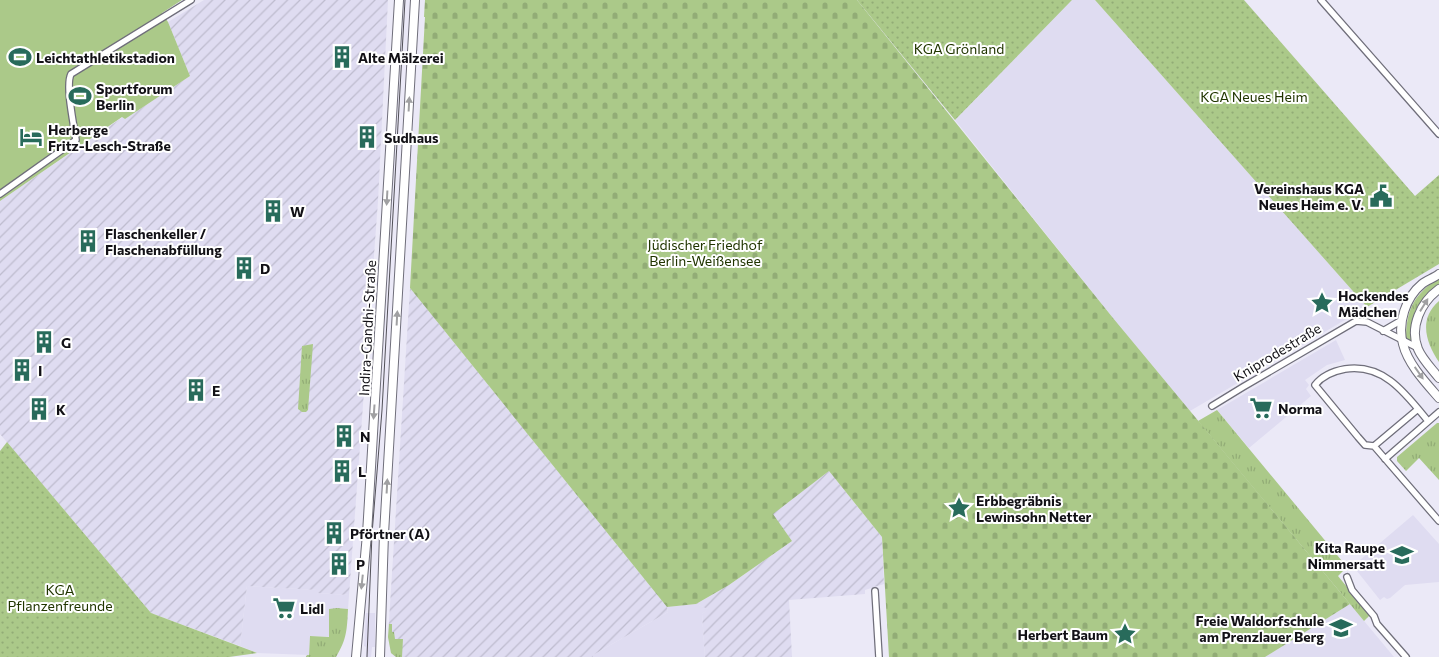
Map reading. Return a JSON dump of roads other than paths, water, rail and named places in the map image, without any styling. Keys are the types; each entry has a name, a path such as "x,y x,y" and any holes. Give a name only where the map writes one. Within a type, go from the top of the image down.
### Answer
{"main road":[{"name":"Indira-Gandhi-Straße","path":"356,657 367,534 399,0"},
{"name":"Indira-Gandhi-Straße","path":"380,657 384,534 415,0"},
{"path":"1439,274 1416,291 1406,308 1402,320 1402,341 1415,368 1439,398"},
{"path":"1439,289 1427,299 1419,313 1415,334 1418,348 1439,378"},
{"path":"367,534 384,534"}],"street":[{"path":"0,194 76,140 70,99 69,78 71,74 191,0"},
{"path":"1322,0 1439,134"},
{"path":"1433,128 1439,123"},
{"path":"1383,331 1402,320"},
{"name":"Kniprodestraße","path":"1212,406 1356,321 1367,322 1418,348"},
{"path":"1428,421 1392,381 1371,371 1356,368 1342,369 1316,382 1316,388 1365,445 1374,446 1439,521"},
{"path":"1374,446 1418,409"},
{"path":"1385,459 1439,412"},
{"path":"1347,577 1352,590 1374,616 1377,624 1406,657"},
{"path":"875,592 879,657"}],"tram line":[{"path":"367,657 372,534 382,410 405,0"}],"place":[{"name":"Leichtathletikstadion","path":"20,57"},
{"name":"Alte Mälzerei","path":"342,57"},
{"name":"Sportforum Berlin","path":"80,96"},
{"name":"Herberge Fritz-Lesch-Straße","path":"31,137"},
{"name":"Sudhaus","path":"367,137"},
{"name":"Vereinshaus KGA Neues Heim e. V.","path":"1381,196"},
{"name":"W","path":"273,211"},
{"name":"Flaschenkeller / Flaschenabfüllung","path":"88,241"},
{"name":"D","path":"244,268"},
{"name":"Hockendes Mädchen","path":"1322,303"},
{"name":"G","path":"44,342"},
{"name":"I","path":"22,370"},
{"name":"E","path":"196,390"},
{"name":"Norma","path":"1261,408"},
{"name":"K","path":"39,409"},
{"name":"N","path":"344,436"},
{"name":"L","path":"342,471"},
{"name":"Erbbegräbnis Lewinsohn Netter","path":"959,508"},
{"name":"Pförtner (A)","path":"334,533"},
{"name":"Kita Raupe Nimmersatt","path":"1402,555"},
{"name":"P","path":"339,564"},
{"name":"Lidl","path":"284,608"},
{"name":"Freie Waldorfschule am Prenzlauer Berg","path":"1341,628"},
{"name":"Herbert Baum","path":"1125,634"}],"park label":[{"name":"KGA Grönland","path":"959,48"},
{"name":"KGA Neues Heim","path":"1254,96"},
{"name":"Jüdischer Friedhof Berlin-Weißensee","path":"705,252"},
{"name":"KGA Pflanzenfreunde","path":"60,598"}]}
